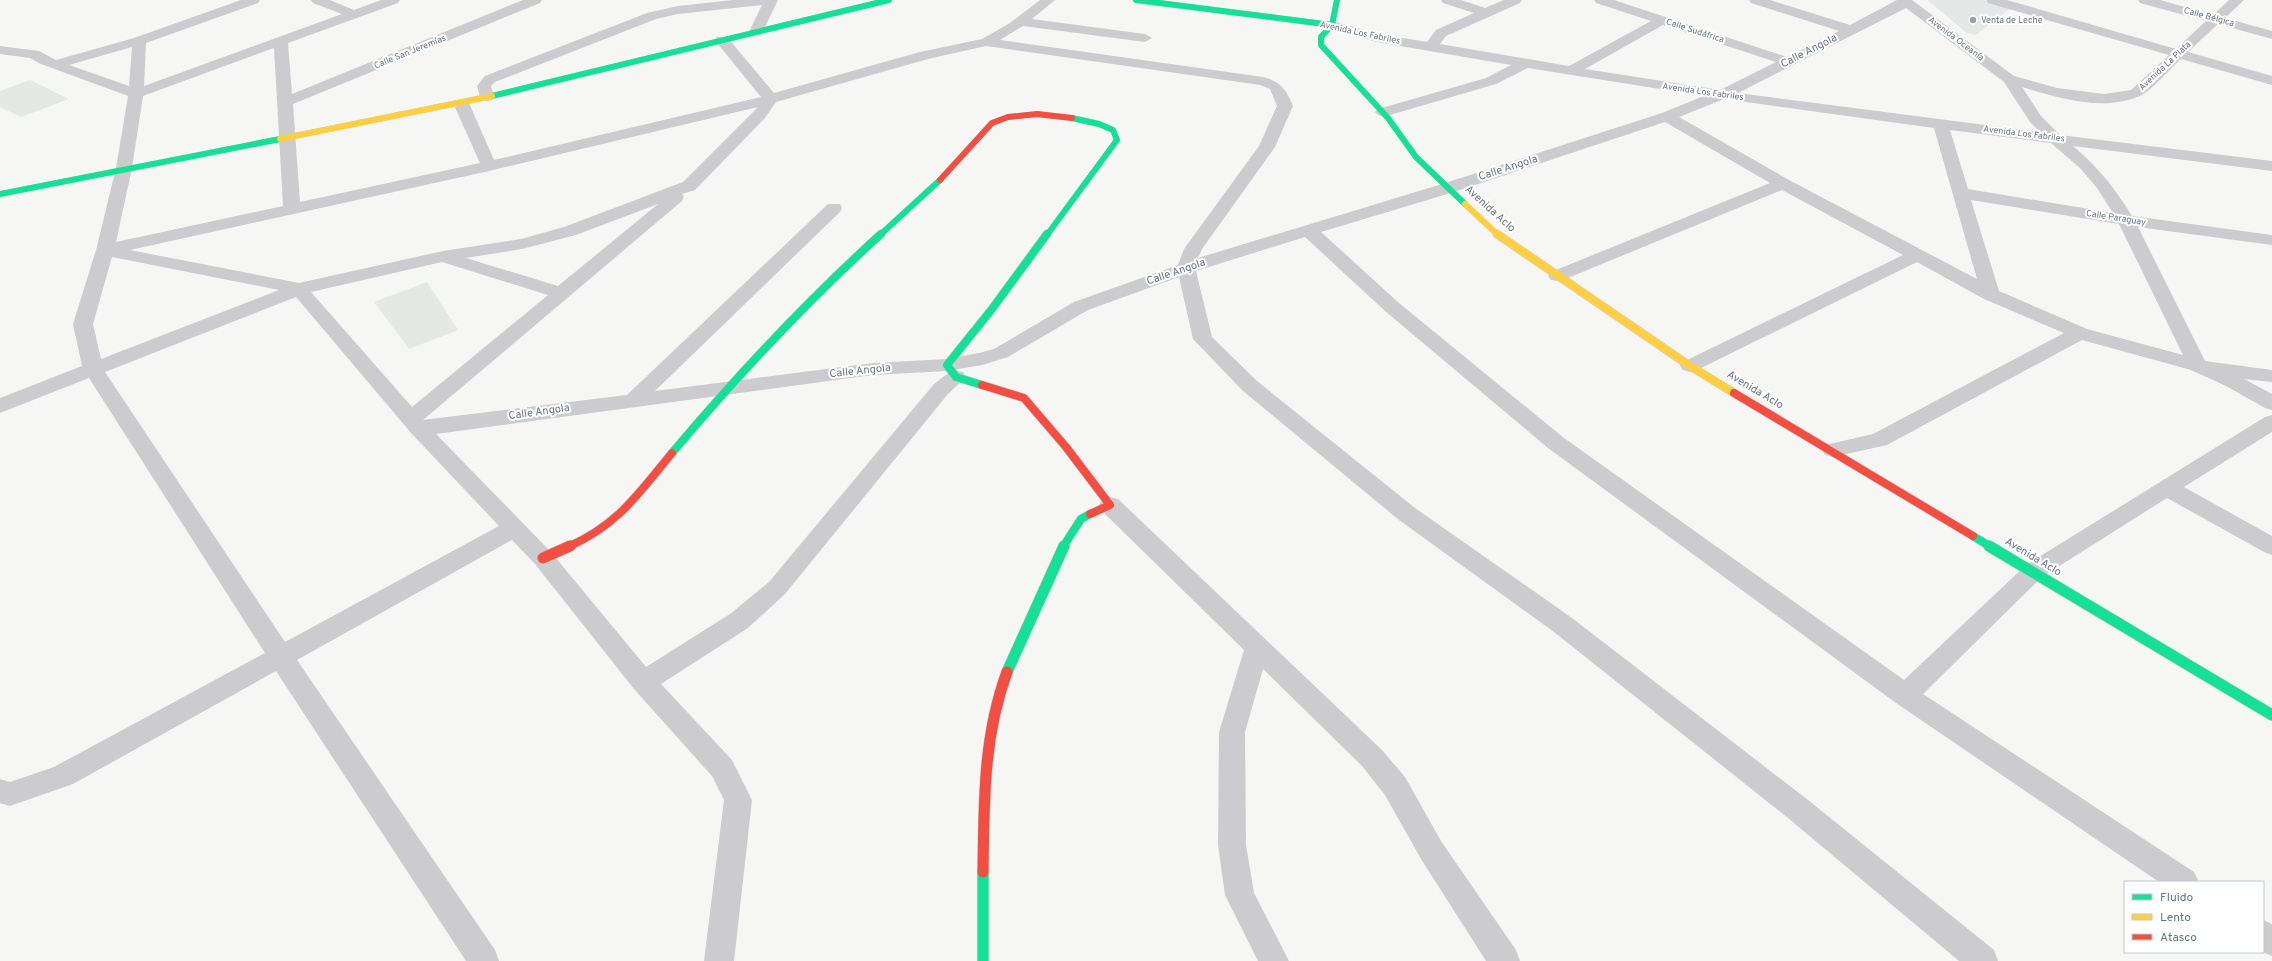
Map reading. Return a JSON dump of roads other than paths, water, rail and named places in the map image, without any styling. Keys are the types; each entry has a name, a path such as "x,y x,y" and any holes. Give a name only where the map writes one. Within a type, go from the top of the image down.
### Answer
{"street":[{"path":"56,64 139,41 253,0"},
{"path":"318,0 356,15"},
{"path":"0,50 34,54 56,64 136,94 356,15 393,0"},
{"name":"Calle San Jeremías","path":"284,102 535,0"},
{"path":"487,97 484,86 490,79 652,16 678,10 770,0 756,32"},
{"path":"0,194 124,168 461,103 888,0"},
{"path":"105,250 489,166 770,99 925,56 986,42 1021,22 1048,0"},
{"name":"Avenida Los Fabriles","path":"1136,0 1332,25 1377,38 1570,71 1724,94 1940,124 2272,166"},
{"name":"Avenida Aclo","path":"1337,0 1332,25 1321,37 1321,45 1383,112 1416,157 1499,236 1690,366 1834,450 2272,715"},
{"path":"1448,0 1486,13"},
{"path":"1431,47 1441,33 1515,0"},
{"name":"Calle Sudáfrica","path":"1601,0 1789,62"},
{"path":"1756,0 1851,30"},
{"path":"1993,0 2272,81"},
{"name":"Calle Bélgica","path":"2145,0 2272,35"},
{"name":"Avenida La Plata","path":"2009,79 2049,90 2096,100 2121,98 2136,93 2238,0"},
{"name":"Calle Angola","path":"415,424 635,399 873,369 952,371 1001,353 1081,306 1186,268 1448,188 1667,116 1724,94 1906,1"},
{"name":"Avenida Oceanía","path":"1906,1 2009,79"},
{"path":"1570,71 1662,20"},
{"path":"1021,22 1145,38"},
{"path":"722,40 770,99"},
{"path":"139,41 136,94 124,168 105,250 83,324 93,369 281,657 484,961"},
{"path":"282,41 284,102 292,210"},
{"path":"986,42 1202,71 1264,81 1276,86 1282,96 1284,106 1267,147 1194,249 1186,268 1203,339 1250,386 1407,514 1563,625 1798,809 1983,961"},
{"path":"1383,112 1491,80 1526,63"},
{"path":"2009,79 2035,119 2054,138 2087,166 2104,185 2126,220 2198,366"},
{"path":"415,424 561,293 689,186 760,116 770,99"},
{"path":"461,103 489,166"},
{"path":"543,558 592,536 621,514 728,387 828,282 933,188 992,123 1008,117 1037,114 1099,124 1113,130 1117,140 1093,175 992,309 941,389 776,588 739,621 643,682"},
{"path":"1667,116 1783,184 1915,256 1991,295 2080,333 2198,366 2233,381 2272,403"},
{"path":"1940,124 1991,295"},
{"path":"1557,276 1783,184"},
{"path":"0,406 299,289 443,256 522,244 564,232 689,186"},
{"name":"Calle Paraguay","path":"1961,193 2126,220 2272,240"},
{"path":"635,399 834,208"},
{"path":"1309,231 1392,307 1556,443 1906,695 2183,881"},
{"path":"105,250 299,289 415,424 543,558 643,682 722,768 738,800 720,961"},
{"path":"443,256 561,293"},
{"path":"1690,366 1915,256"},
{"path":"1834,450 1879,440 2080,333"},
{"path":"2198,366 2272,376"},
{"path":"952,371 1024,398 1066,447 1110,505 1372,758 1395,786 1431,850 1490,942 1505,961"},
{"path":"1906,695 2034,571 2272,422"},
{"path":"2167,488 2272,546"},
{"path":"983,961 984,777 992,720 1004,680 1065,543 1081,519 1110,505"},
{"path":"0,791 10,794 63,776 514,528"},
{"path":"1257,648 1232,732 1232,845 1240,895 1274,961"}],"place":[{"name":"Venta de Leche","path":"1973,20"}]}
